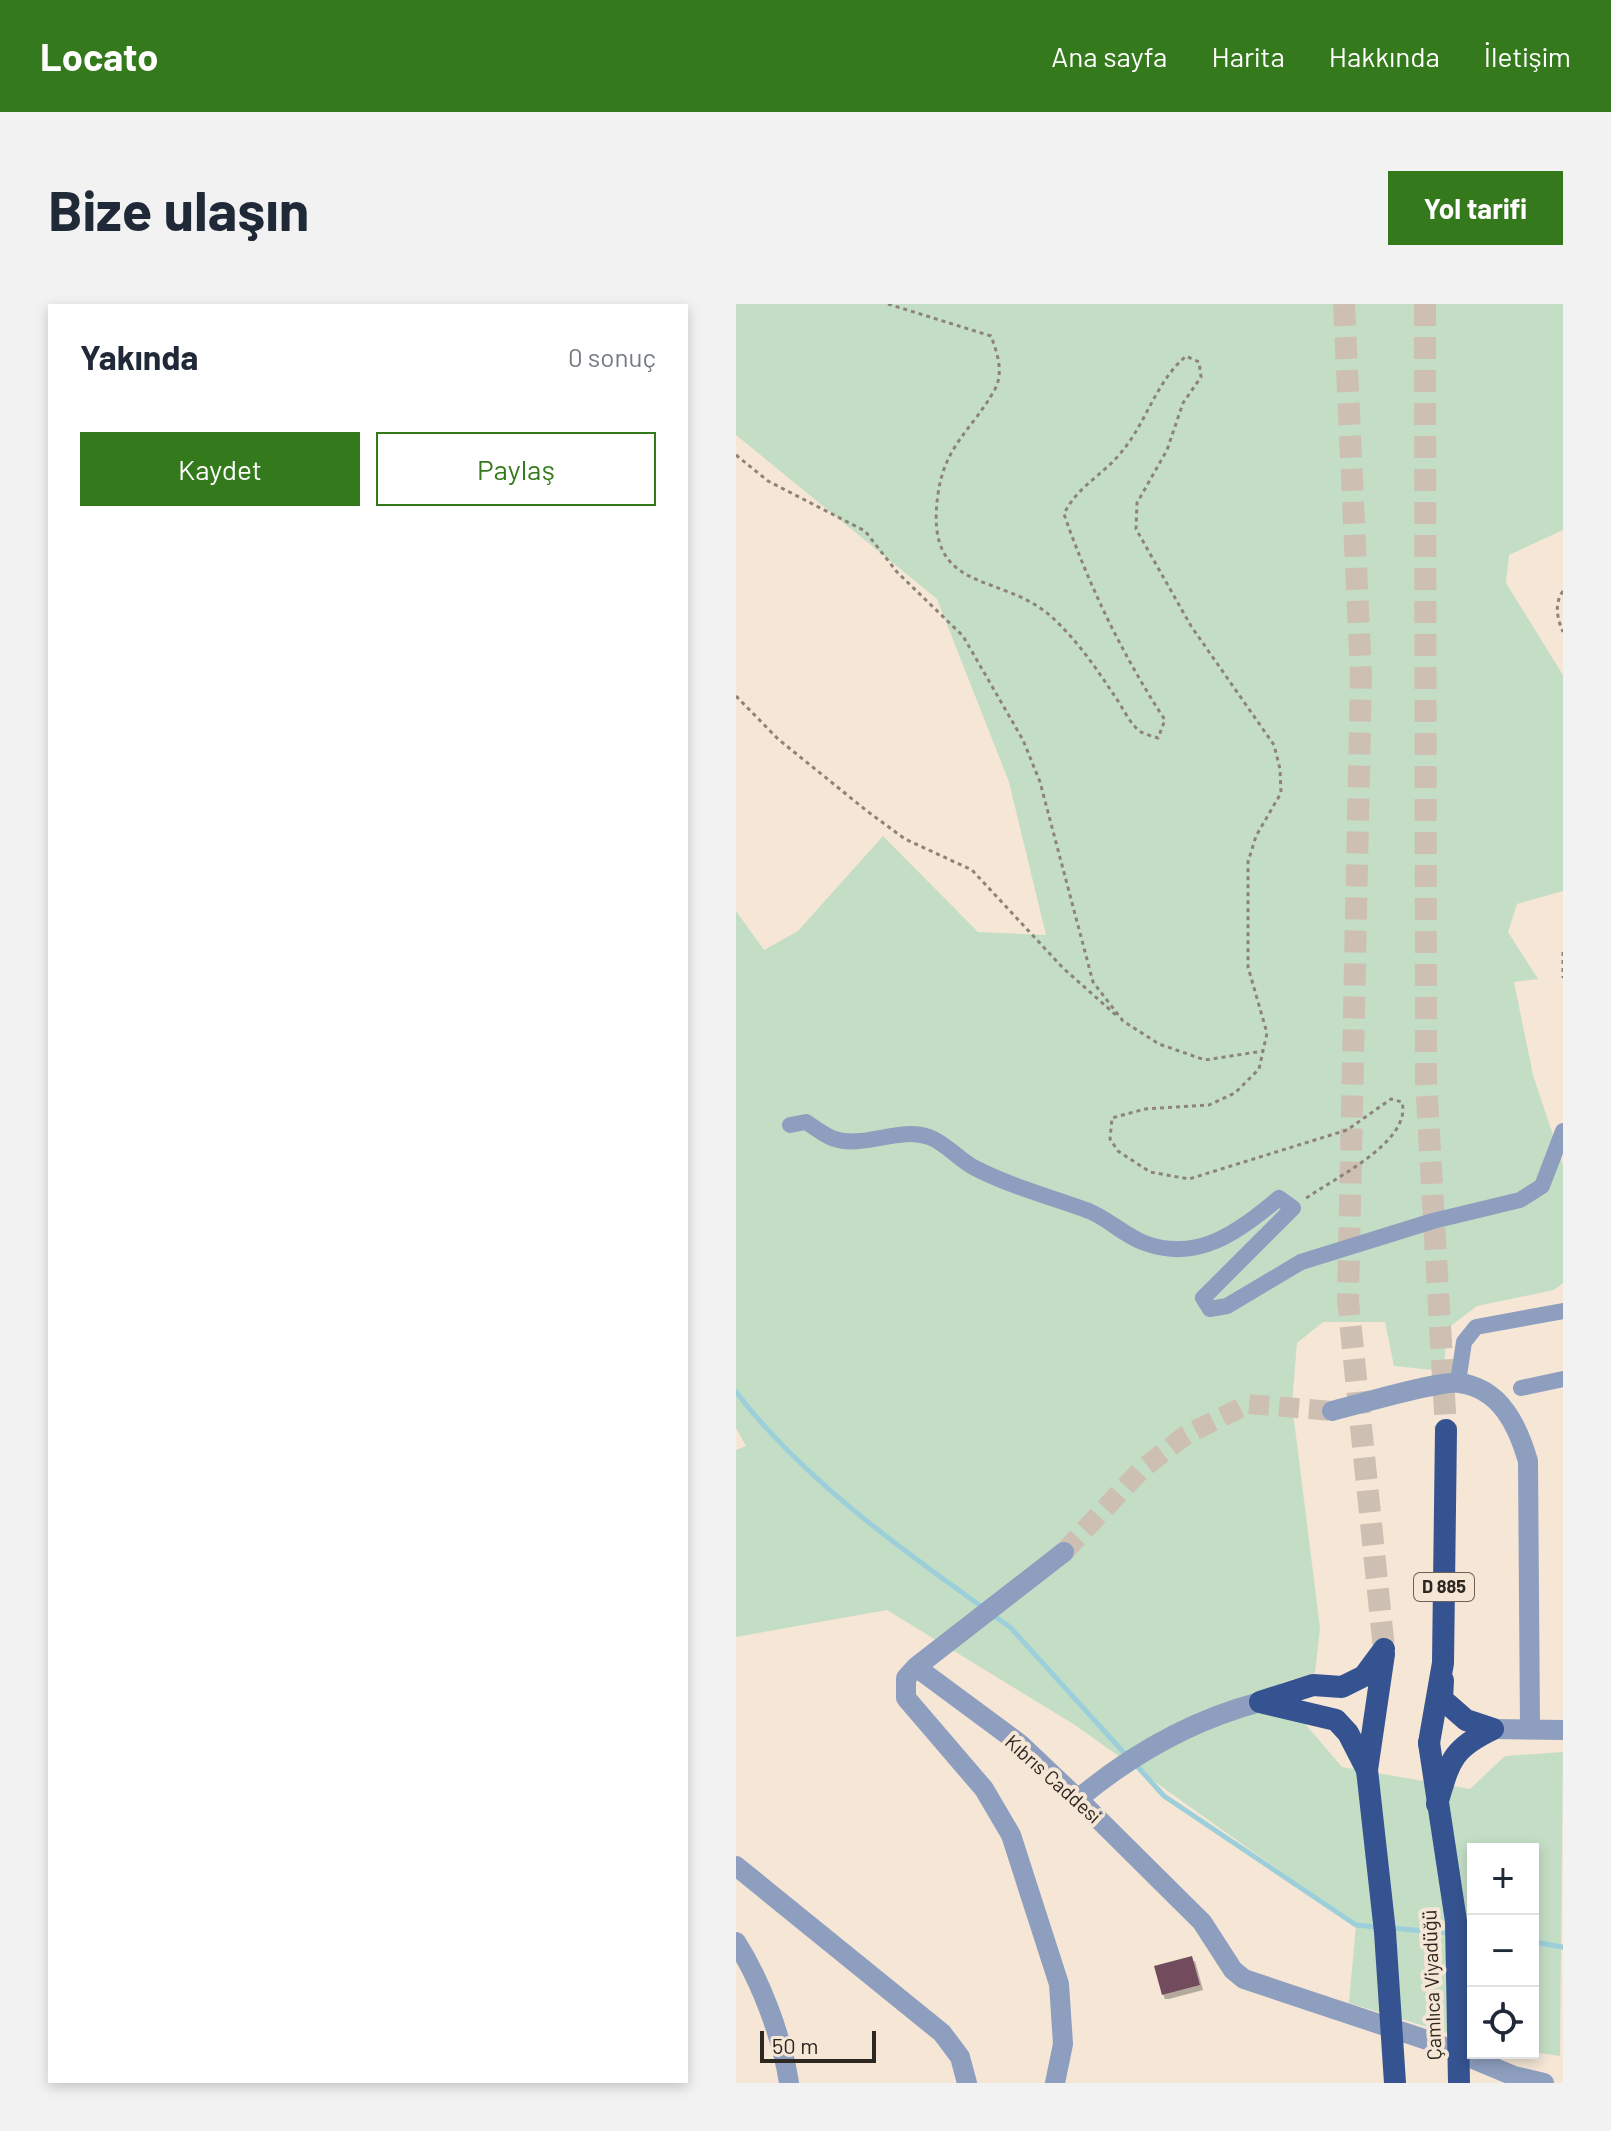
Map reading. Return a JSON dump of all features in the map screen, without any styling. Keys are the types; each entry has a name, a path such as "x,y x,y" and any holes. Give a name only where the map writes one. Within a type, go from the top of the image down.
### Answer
{"highway":[{"name":"D 885","path":"1443,1663 1446,1430"},
{"path":"1260,1702 1313,1685 1342,1687 1364,1676 1384,1649 1367,1770"},
{"path":"1443,1663 1442,1699 1466,1720 1493,1729"},
{"name":"Çamlıca Viyadüğü","path":"1443,1663 1429,1743 1456,1921 1459,2083"},
{"path":"1260,1702 1336,1720 1348,1733 1367,1770"},
{"path":"1437,1804 1451,1757 1472,1740 1493,1729"},
{"name":"Çamlıca Viyadüğü","path":"1367,1770 1385,1932 1395,2083"}],"street":[{"path":"790,1125 806,1122 834,1139 869,1140 903,1134 930,1137 972,1167 1017,1188 1097,1215 1141,1242 1179,1252 1211,1244 1249,1223 1279,1198 1293,1208 1203,1298 1210,1309 1227,1306 1301,1262 1433,1221 1520,1200 1542,1186 1563,1131"},
{"path":"1458,1382 1464,1342 1476,1327 1563,1311"},
{"path":"1521,1388 1563,1379"},
{"path":"1332,1411 1458,1382 1489,1394 1508,1413 1519,1430 1528,1461 1530,1729"},
{"path":"1055,2083 1064,2022 1054,1964 1004,1820 984,1789 906,1698 906,1678 922,1662 1064,1552"},
{"name":"Kıbrıs Caddesi","path":"922,1662 968,1709 1020,1744 1078,1799 1202,1922 1244,1979 1430,2041 1514,2076 1544,2083"},
{"path":"1078,1799 1137,1755 1193,1724 1260,1702"},
{"path":"1493,1729 1563,1730"},
{"path":"736,1866 942,2033 960,2057 967,2083"},
{"path":"736,1942 751,1969 779,2042 789,2083"}],"path":[{"path":"888,304 991,336 999,357 996,387 964,429 941,472 934,522 942,553 964,575 1017,597 1054,618 1085,653 1139,731 1158,738 1165,720 1138,679 1099,600 1064,514 1072,499 1119,455 1141,426 1167,374 1186,356 1199,362 1201,377 1183,403 1167,450 1137,503 1136,529 1169,581 1191,626 1274,745 1280,769 1281,793 1256,836 1248,862 1248,967 1267,1033 1259,1069 1235,1093 1209,1105 1145,1109 1112,1118 1110,1139 1118,1151 1150,1172 1189,1179 1347,1130 1391,1099 1402,1102 1404,1113 1399,1129 1381,1147 1293,1208"},
{"path":"736,455 768,481 865,531 897,572 963,636 1023,740 1040,782 1093,982 1123,1021"},
{"path":"1563,591 1558,598 1557,617 1563,632"},
{"path":"736,696 778,739 867,811 905,839 972,870 1063,968 1123,1021 1159,1044 1205,1060 1263,1051"},
{"path":"1563,952 1563,978"}],"green space":[{"path":"736,304 1563,304 1563,530 1509,555 1506,583 1563,675 1563,891 1517,904 1508,932 1538,979 1514,982 1533,1075 1563,1165 1563,1283 1554,1290 1477,1306 1448,1328 1443,1371 1394,1366 1385,1322 1323,1322 1297,1343 1292,1404 1320,1628 1315,1673 1280,1683 1295,1712 1342,1767 1470,1789 1505,1756 1563,1752 1560,2056 1539,2053 1539,1843 1467,1843 1467,2039 1349,2003 1356,1925 1075,1725 887,1610 736,1637 736,1450 746,1446 736,1428 736,911 764,950 798,931 883,836 978,932 1046,935 1009,782 937,599 736,435"}],"building":[{"path":"1192,1956 1200,1985 1162,1995 1154,1966"}],"waterway":[{"path":"736,1392 820,1482 885,1536 985,1609"},
{"path":"993,1615 1010,1627 1126,1755"},
{"path":"1136,1765 1164,1796 1356,1925 1377,1927"},
{"path":"1391,1928 1448,1933"},
{"path":"1539,1943 1563,1947"}],"tunnel":[{"path":"1344,304 1361,675 1348,1301 1384,1649"},
{"path":"1425,304 1426,1081 1446,1430"},
{"path":"1064,1552 1142,1469 1186,1435 1248,1404 1332,1411"}]}
